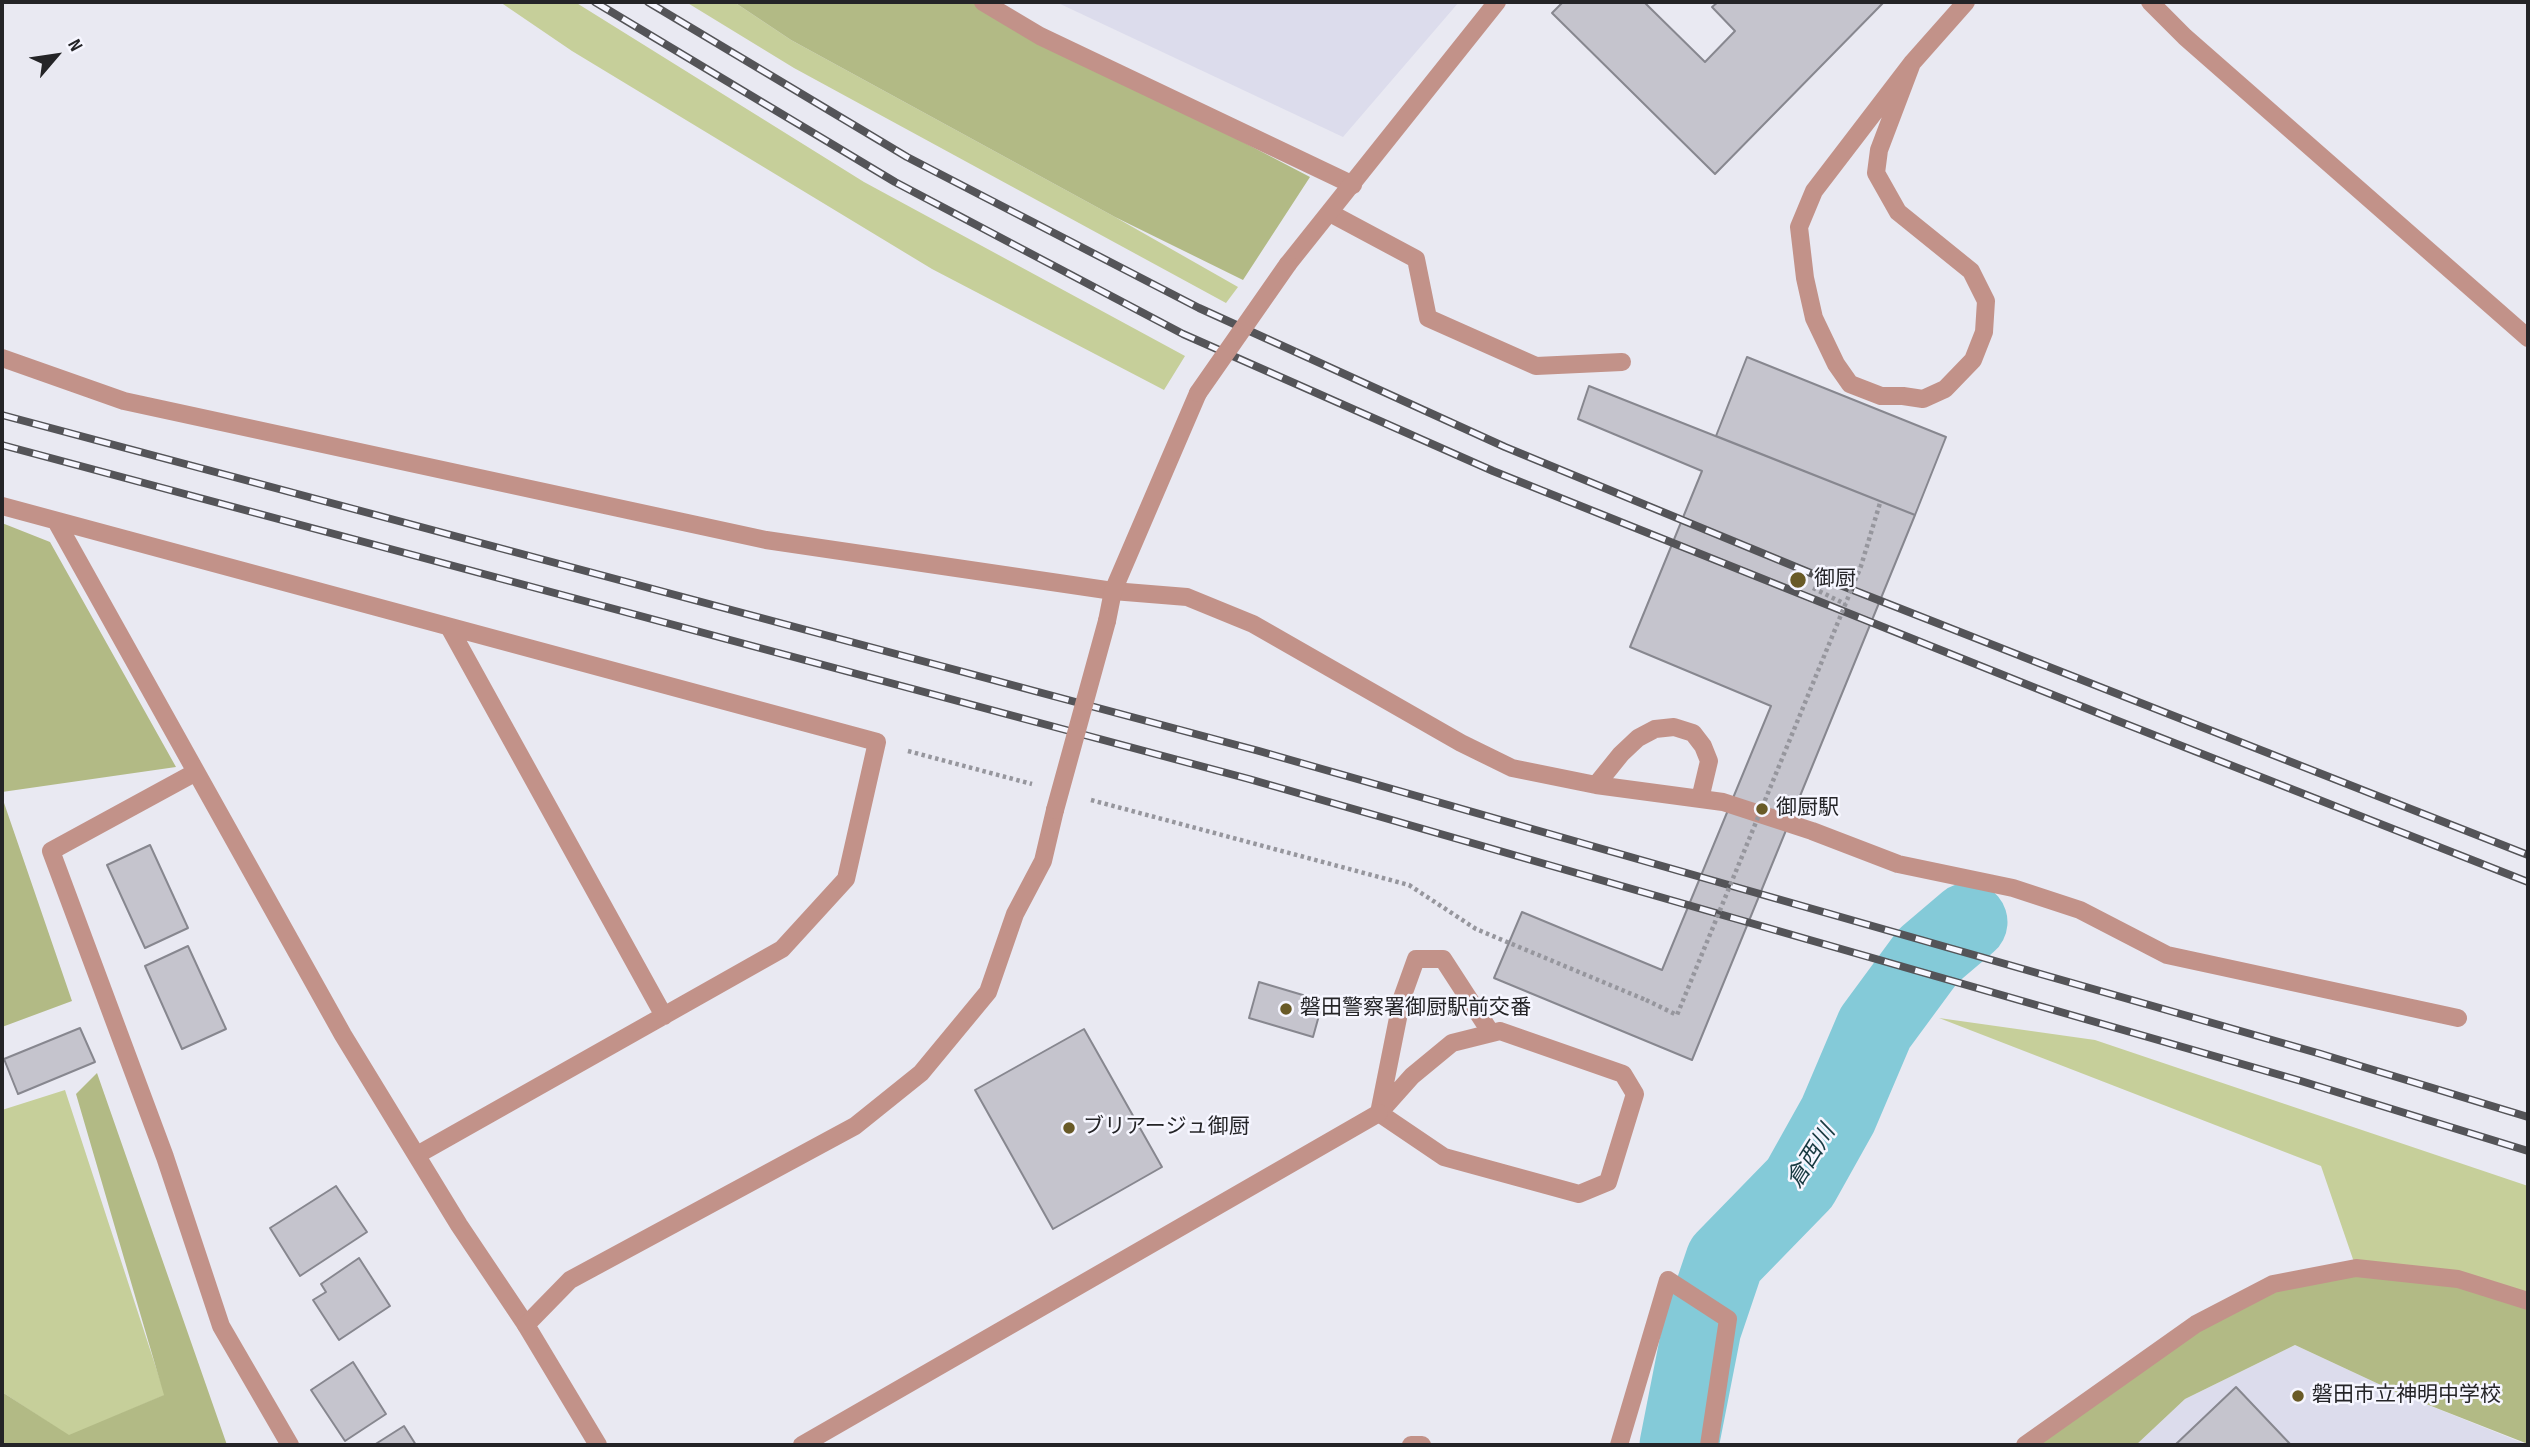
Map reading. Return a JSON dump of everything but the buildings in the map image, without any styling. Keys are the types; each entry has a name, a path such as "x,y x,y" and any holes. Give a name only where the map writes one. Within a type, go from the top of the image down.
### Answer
{"street":[{"path":"983,2 1040,36 1353,185"},
{"path":"526,1325 570,1280 855,1126 921,1073 989,992 1015,914 1043,860 1114,591 1198,393 1287,264 1497,2"},
{"path":"1912,63 1879,150 1877,173 1898,212 1971,271 1986,301 1984,332 1973,360 1945,389 1923,399 1881,396 1850,384 1836,364 1814,318 1805,278 1799,228 1814,191 1912,63 1966,2"},
{"path":"2150,2 2185,37 2528,338"},
{"path":"1330,213 1416,259 1428,318 1536,366 1622,362"},
{"path":"2,358 124,401 766,540 1114,591 1187,597 1242,619 1461,743 1512,768 1596,785 1723,802 1812,831 1898,864 2012,888 2080,910 2167,955 2458,1018"},
{"path":"2,506 877,742 846,879 782,949 417,1155"},
{"path":"56,520 342,1035 470,1242 526,1325 598,1445"},
{"path":"449,626 664,1016"},
{"path":"1596,785 1638,738 1655,729 1674,727 1693,733 1703,746 1709,761 1700,799"},
{"path":"196,772 51,851 165,1157 221,1326 290,1445"},
{"path":"1379,1113 1402,998 1416,959 1443,959 1491,1033"},
{"path":"802,1445 1379,1113 1412,1076 1452,1043 1500,1031 1623,1073 1634,1094 1608,1182 1579,1194 1444,1157 1379,1113"},
{"path":"2025,1445 2196,1324 2273,1284 2356,1268 2458,1279 2528,1301"},
{"path":"1619,1445 1668,1280 1728,1319 1709,1445"},
{"path":"1411,1445 1422,1445"}],"path":[{"path":"1086,798 1409,885 1476,929 1677,1015 1861,566 1880,503"},
{"path":"1813,588 1845,604"},
{"path":"877,742 1037,786"}],"shaded area":[{"path":"1056,2 1459,2 1343,137"},
{"name":"磐田市立神明中学校","path":"2295,1345 2398,1393 2528,1445 2136,1445 2185,1399"}],"green space":[{"path":"500,2 575,2 864,182 1185,356 1164,390 932,269 572,51"},
{"path":"686,2 734,2 791,40 1238,287 1226,303 794,68"},
{"path":"734,2 983,2 1040,36 1310,177 1243,280 1115,217 791,40"},
{"path":"2,523 50,542 176,767 2,792"},
{"path":"2,797 72,1001 2,1027"},
{"path":"1939,1018 2095,1040 2528,1186 2528,1314 2356,1268 2321,1166"},
{"path":"97,1073 227,1445 2,1445 2,1392 69,1435 164,1395 76,1094"},
{"path":"65,1090 165,1395 69,1436 2,1392 2,1110"},
{"path":"2334,1272 2425,1276 2528,1302 2528,1444 2398,1393 2295,1345 2185,1399 2136,1445 2034,1445 2241,1301"}],"waterway":[{"name":"倉西川","path":"1679,1445 1702,1328 1725,1260 1800,1183 1838,1115 1875,1028 1928,956 1968,922"}],"railway":[{"path":"595,2 895,182 1183,334 1493,471 2528,882"},
{"path":"648,2 907,157 1199,308 1505,447 1830,581 2528,855"},
{"path":"2,415 1259,751 2321,1054 2528,1117"},
{"path":"2,445 1249,779 2301,1081 2528,1151"}],"place":[{"name":"御厨","path":"1798,580"},
{"name":"御厨駅","path":"1762,809"},
{"name":"磐田警察署御厨駅前交番","path":"1286,1009"},
{"name":"ブリアージュ御厨","path":"1069,1128"},
{"name":"磐田市立神明中学校","path":"2298,1396"}]}
